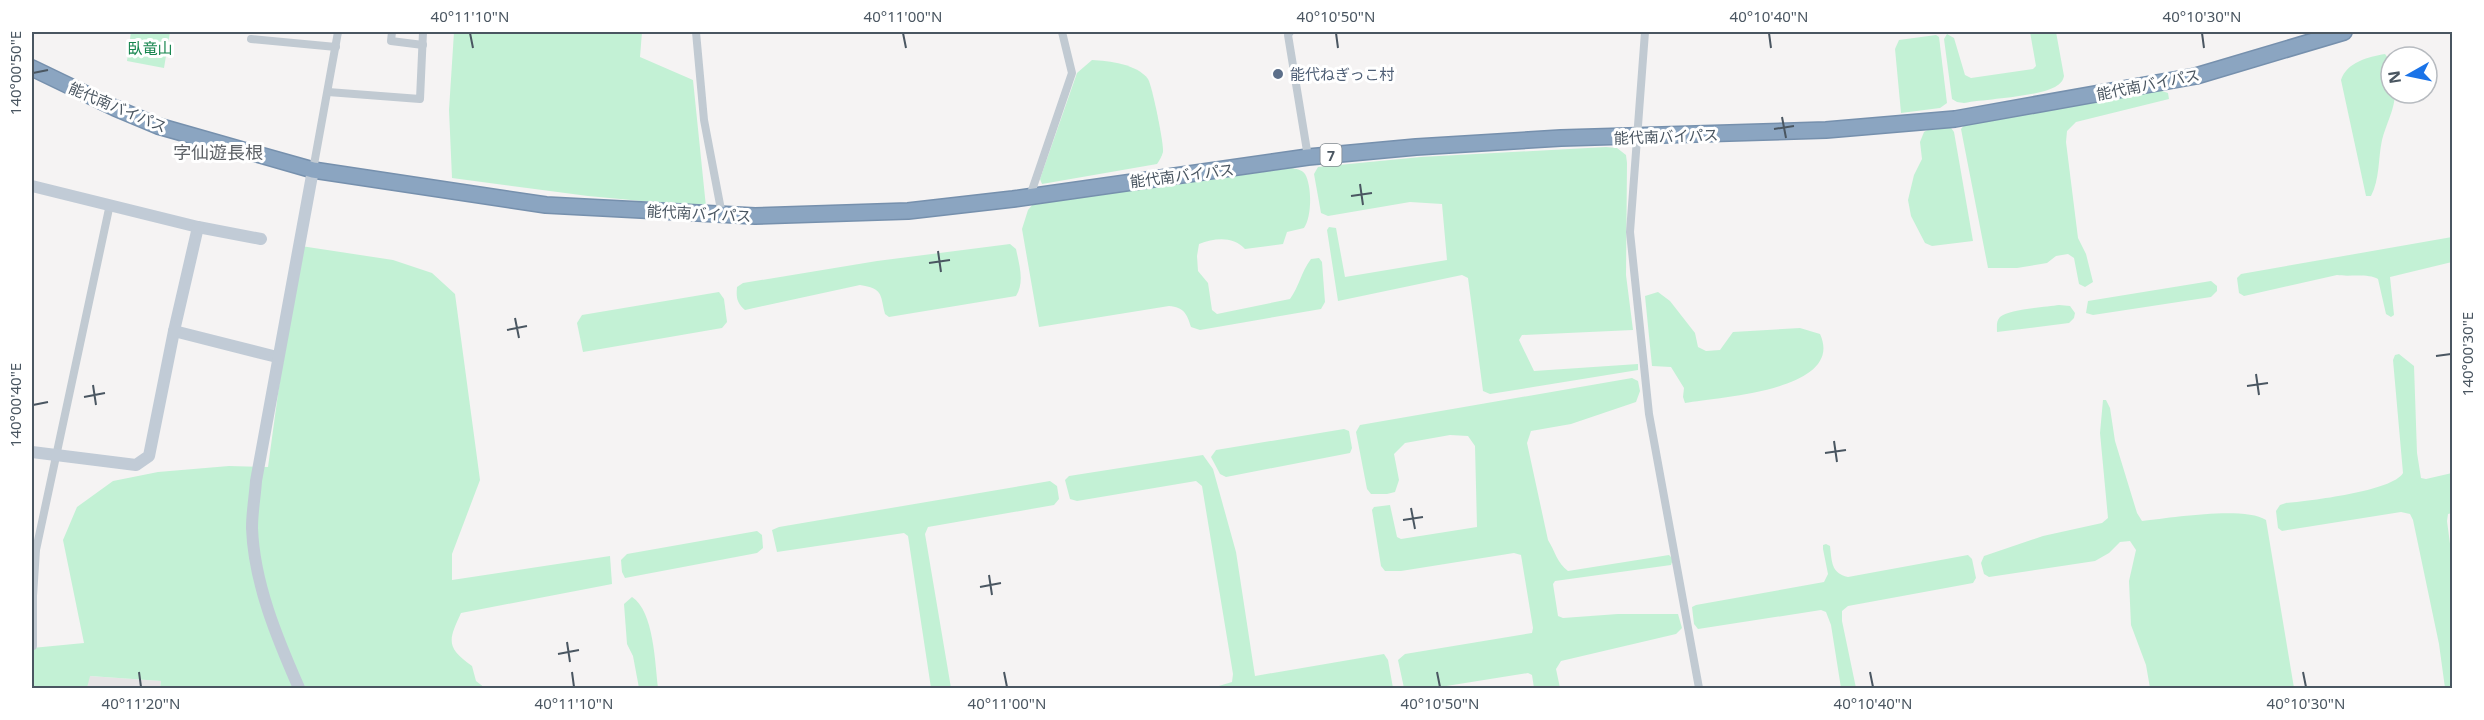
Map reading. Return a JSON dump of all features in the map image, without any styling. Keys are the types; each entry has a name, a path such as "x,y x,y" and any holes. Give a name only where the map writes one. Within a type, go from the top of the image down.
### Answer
{"highway":[{"name":"能代南バイパス","path":"32,68 158,126 313,170 546,205 722,216 806,215 908,211 1308,157 1416,147 1528,140 1826,130 1955,119 2196,76 2344,32"}],"street":[{"path":"299,688 282,649 259,579 252,527 256,481 273,398 277,357 338,32"},
{"path":"392,32 391,41 423,45"},
{"path":"328,92 420,99 423,32"},
{"path":"696,32 704,120 722,216"},
{"path":"1030,196 1072,73 1062,32"},
{"path":"1290,32 1288,35 1308,157"},
{"path":"1645,32 1635,137 1630,232 1647,393 1699,688"},
{"path":"251,39 336,47"},
{"path":"32,186 198,227 261,239"},
{"path":"33,646 36,550 110,204"},
{"path":"32,452 136,465 149,456 198,227"},
{"path":"174,331 277,357"}],"shaded area":[{"path":"89,676 161,681 160,688 87,688"}],"green space":[{"name":"臥竜山","path":"131,32 170,32 164,68 127,61"},
{"path":"454,32 642,32 640,57 693,80 706,207 588,196 452,178 449,110"},
{"path":"2030,32 2056,32 2064,76 2060,84 2047,90 2024,95 1964,103 1952,99 1944,39 1947,34 1954,38 1965,75 1971,78 2033,69 2036,66"},
{"path":"1936,35 1939,37 1947,103 1940,108 1901,113 1895,49 1899,40"},
{"path":"2379,56 2379,105 2394,105 2382,140 2376,183 2371,196 2366,196 2341,80 2348,69 2365,59"},
{"path":"1092,60 1114,62 1130,67 1148,79 1160,127 1162,155 1157,164 1042,184 1040,179 1077,73"},
{"path":"2159,90 2168,93 2169,99 2076,122 2067,131 2066,142 2078,238 2086,254 2093,282 2085,287 2079,284 2074,258 2068,254 2056,256 2047,263 2017,268 1988,268 1961,129 1966,123"},
{"path":"1949,125 1954,132 1973,241 1932,246 1925,243 1911,216 1908,200 1914,175 1922,159 1920,142 1924,132 1935,126"},
{"path":"1617,148 1626,155 1626,275 1633,330 1522,335 1519,340 1534,371 1638,364 1638,370 1490,394 1483,391 1468,278 1462,275 1338,301 1327,230 1329,227 1336,228 1345,277 1447,260 1442,204 1410,202 1328,216 1321,213 1314,174 1318,167 1421,157"},
{"path":"1291,168 1305,174 1309,186 1310,209 1304,228 1287,232 1283,244 1245,249 1235,242 1224,239 1199,244 1198,271 1208,283 1212,310 1217,314 1290,299 1311,259 1319,258 1322,262 1325,302 1321,309 1200,330 1191,327 1181,310 1169,306 1039,327 1022,229 1028,210 1033,204"},
{"path":"2452,237 2452,262 2390,277 2394,315 2391,317 2386,314 2378,279 2369,276 2337,275 2244,296 2239,293 2237,278 2241,274"},
{"path":"1010,244 1016,249 1020,273 1019,291 1016,296 889,317 885,314 877,290 860,285 745,310 737,297 737,287 743,283 877,261"},
{"path":"301,246 393,260 432,273 455,294 480,480 452,554 452,580 610,556 612,584 461,613 454,630 452,643 457,654 472,666 476,681 485,688 160,688 161,681 90,676 87,688 32,688 32,648 84,643 63,540 77,507 113,481 158,472 229,466 268,467"},
{"path":"2211,281 2217,286 2217,291 2211,297 2093,315 2086,313 2088,301"},
{"path":"719,292 724,299 727,322 722,328 583,352 577,323 582,315"},
{"path":"1658,292 1670,301 1695,333 1698,347 1706,351 1720,350 1733,332 1800,328 1820,334 1823,353 1815,368 1775,388 1685,403 1684,388 1671,367 1652,366 1645,296"},
{"path":"2059,305 2070,306 2075,313 2069,323 1997,332 1998,320 2004,314"},
{"path":"2399,354 2414,366 2417,453 2421,478 2452,473 2452,513 2448,514 2447,521 2452,559 2452,688 2445,688 2439,644 2410,514 2401,512 2282,531 2278,528 2276,511 2280,505 2368,490 2384,485 2403,473 2393,360 2395,355"},
{"path":"1632,378 1638,381 1640,391 1636,402 1571,424 1531,431 1527,443 1548,540 1559,561 1568,571 1669,555 1673,559 1671,565 1555,581 1553,584 1558,616 1563,618 1618,614 1678,614 1682,628 1676,634 1561,661 1556,669 1560,688 1534,688 1532,675 1528,673 1434,688 1404,688 1398,660 1405,654 1532,633 1521,555 1514,553 1401,571 1385,571 1381,566 1372,510 1374,507 1390,505 1397,537 1401,539 1477,527 1475,446 1468,436 1450,435 1405,443 1394,454 1399,480 1395,492 1371,494 1367,489 1356,432 1360,425"},
{"path":"2103,400 2106,400 2110,408 2115,441 2137,513 2142,521 2225,513 2255,516 2266,520 2294,688 2150,688 2146,665 2131,625 2129,581 2136,550 2130,541 2120,542 2109,553 2095,561 1989,577 1984,574 1981,563 1984,556 2043,536 2102,523 2108,518 2100,433"},
{"path":"1344,429 1349,431 1352,448 1350,453 1226,477 1220,474 1211,457 1216,450"},
{"path":"1203,455 1213,469 1236,552 1255,676 1384,654 1388,660 1393,688 1212,688 1232,682 1233,674 1202,486 1196,481 1077,501 1070,499 1065,480 1069,476"},
{"path":"1050,481 1057,486 1059,499 1054,505 928,527 925,534 951,688 931,688 908,536 904,533 777,552 772,530 779,527"},
{"path":"757,531 762,535 763,548 757,553 625,578 622,572 621,560 627,554"},
{"path":"1823,545 1830,546 1835,570 1848,577 1968,555 1972,559 1976,578 1973,583 1848,606 1842,611 1856,688 1841,688 1831,625 1826,612 1821,610 1698,629 1694,624 1692,607 1696,605 1824,582 1828,574 1823,549"},
{"path":"632,597 645,614 649,626 658,688 639,688 633,656 627,644 624,604"}],"place":[{"name":"能代ねぎっこ村","path":"1278,74"}],"district":[{"name":"字仙遊長根","path":"218,152"}]}
